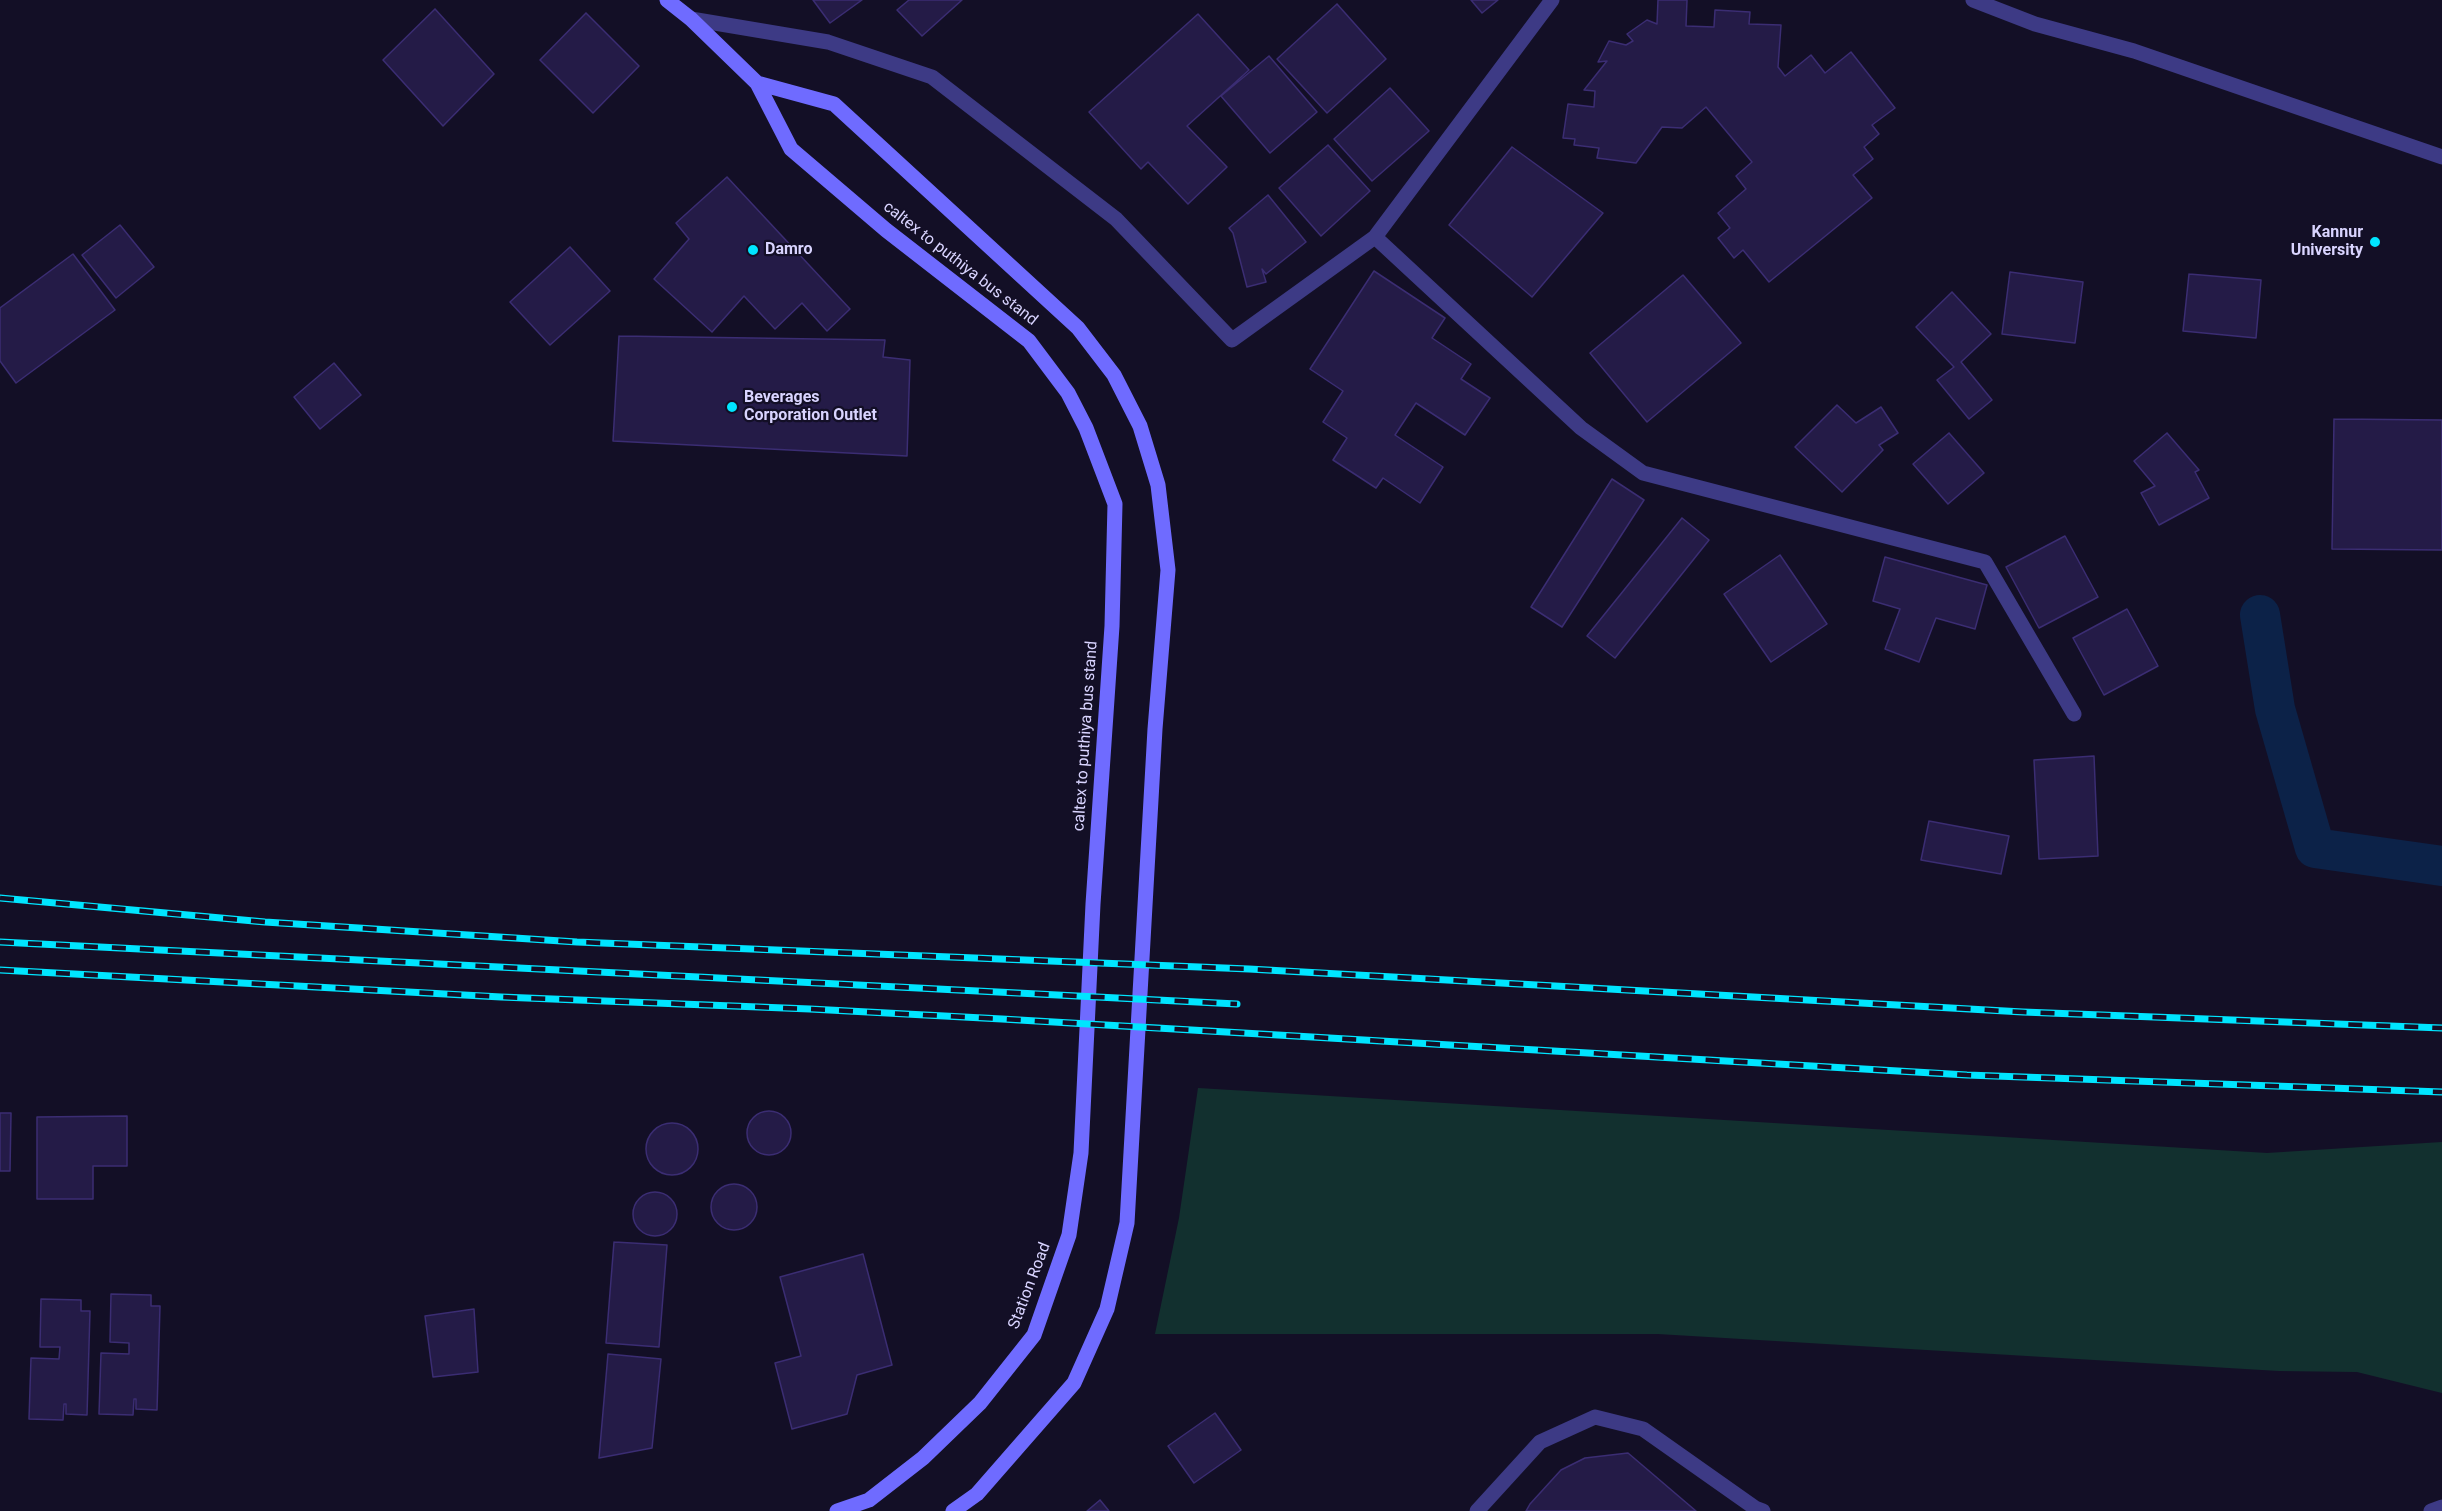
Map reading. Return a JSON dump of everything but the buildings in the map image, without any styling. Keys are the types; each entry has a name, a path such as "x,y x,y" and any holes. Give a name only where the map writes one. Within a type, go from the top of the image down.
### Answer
{"main road":[{"name":"caltex to puthiya bus stand","path":"667,0 691,19 757,83 791,149 886,230 1029,341 1068,393 1086,428 1115,504 1112,626 1085,1057"},
{"path":"757,83 834,104 1077,328 1114,375 1140,426 1158,485 1168,570 1155,729 1127,1223 1107,1309 1074,1383 977,1494 953,1511"},
{"name":"Station Road","path":"837,1511 869,1500 923,1458 980,1403 1034,1335 1069,1234 1081,1153 1085,1057"}],"street":[{"path":"691,19 828,42 932,77 1116,219 1232,340 1375,237 1552,0"},
{"path":"1973,0 2035,24 2134,51 2442,157"},
{"path":"1375,237 1581,428 1643,473 1985,562 2074,714"},
{"path":"1477,1511 1540,1442 1595,1417 1643,1429 1763,1511"},
{"path":"2431,1511 2442,1507"}],"green space":[{"path":"1198,1088 2267,1153 2442,1142 2442,1393 2357,1372 2279,1371 1658,1334 1155,1334 1179,1218"}],"waterway":[{"path":"2260,615 2275,709 2315,848 2442,866"}],"railway":[{"path":"0,898 265,922 577,942 1249,969 2023,1012 2442,1028"},
{"path":"0,942 1237,1004"},
{"path":"0,970 501,997 1002,1019 1967,1075 2442,1092"}],"place":[{"name":"Kannur University","path":"2375,242"},
{"name":"Damro","path":"753,250"},
{"name":"Beverages Corporation Outlet","path":"732,407"}]}
